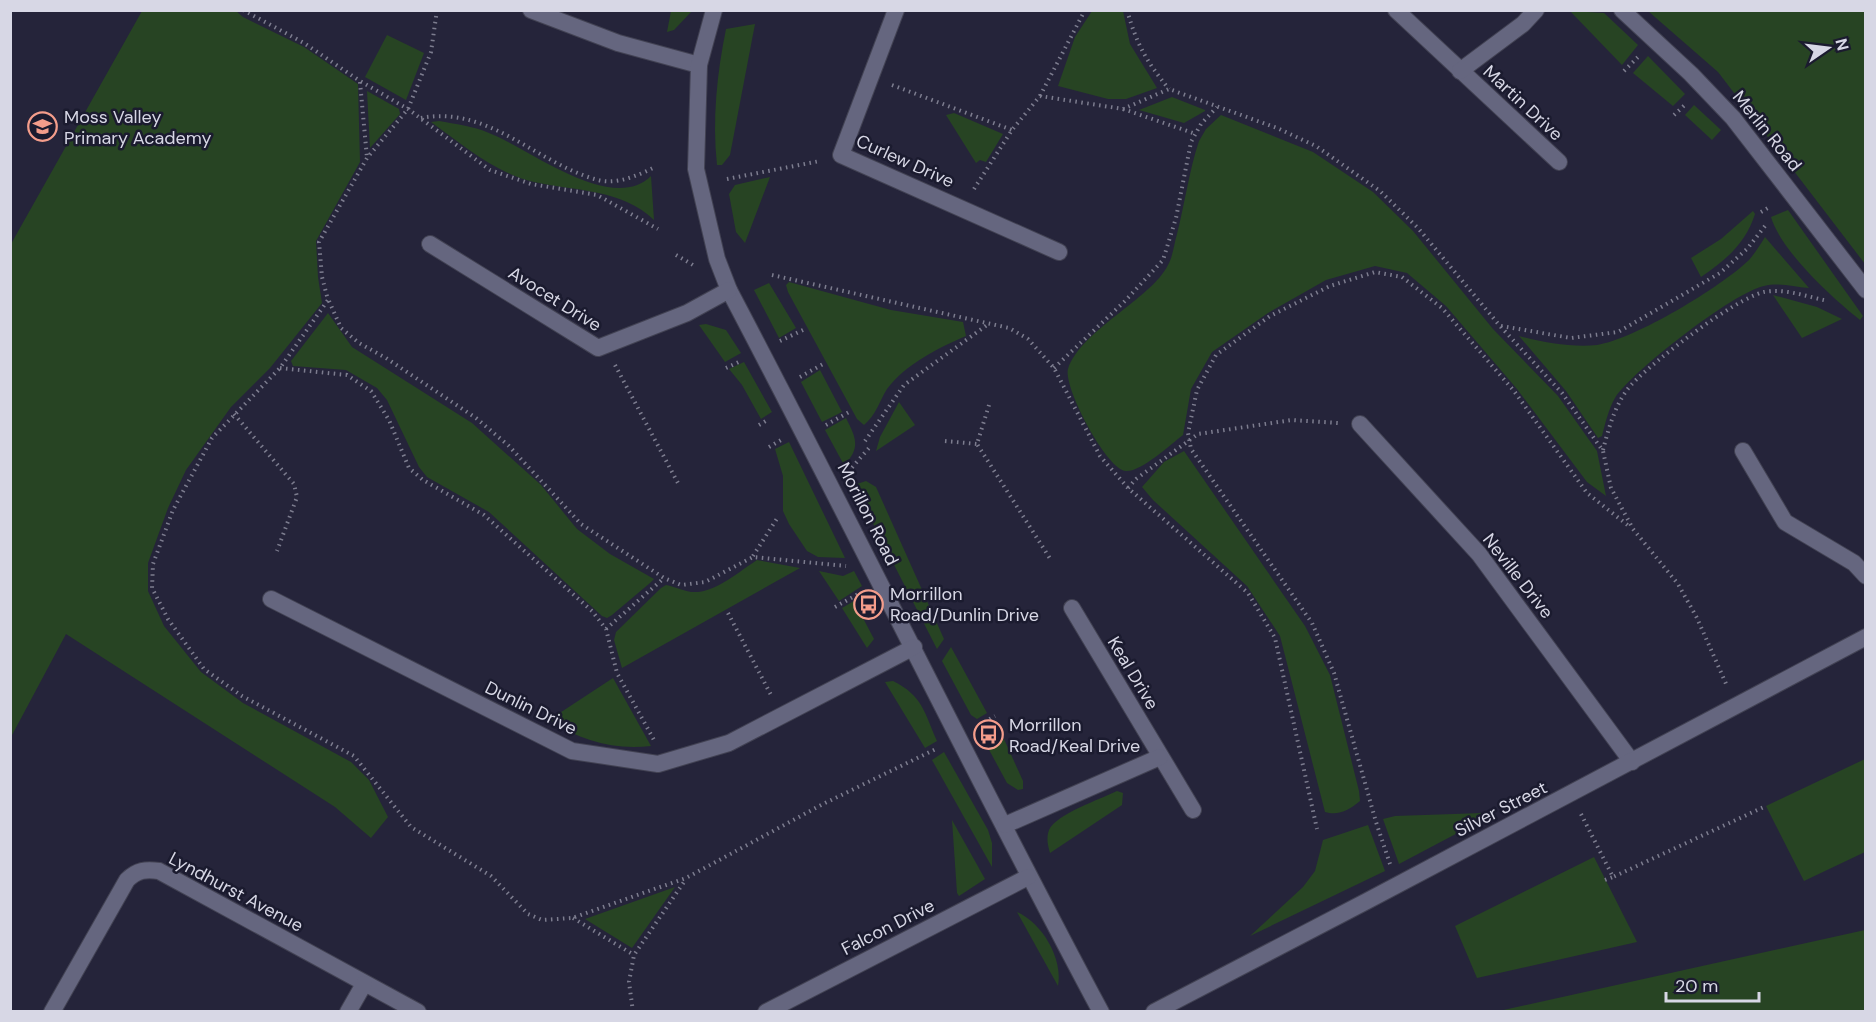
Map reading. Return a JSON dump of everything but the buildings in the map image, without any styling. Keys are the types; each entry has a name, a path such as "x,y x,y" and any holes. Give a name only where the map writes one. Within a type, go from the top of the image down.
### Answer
{"street":[{"path":"531,10 618,43 699,65"},
{"name":"Morillon Road","path":"714,10 699,65 696,169 717,259 729,290 872,563 1005,825 1028,877 1101,1011"},
{"name":"Curlew Drive","path":"896,10 841,155 1059,252"},
{"name":"Martin Drive","path":"1396,10 1559,162"},
{"name":"Martin Drive","path":"1460,71 1523,24 1536,10"},
{"name":"Merlin Road","path":"1622,10 1691,74 1733,118 1866,290"},
{"name":"Avocet Drive","path":"430,244 598,348 687,313 729,290"},
{"name":"Neville Drive","path":"1360,424 1479,554 1632,762"},
{"path":"1743,451 1785,522 1854,563 1866,576"},
{"name":"Dunlin Drive","path":"271,599 572,751 658,764 729,743 914,647"},
{"name":"Keal Drive","path":"1072,608 1194,810"},
{"name":"Silver Street","path":"1154,1011 1632,762 1866,637"},
{"path":"1005,825 1160,757"},
{"name":"Lyndhurst Avenue","path":"52,1011 127,880 133,874 149,869 159,871 364,984 418,1011"},
{"name":"Falcon Drive","path":"766,1011 1028,877"},
{"path":"348,1011 364,984"}],"path":[{"path":"243,10 304,43 360,81 408,109 490,170 531,184 597,195 658,229"},
{"path":"437,10 431,52 408,109 367,158 320,242 322,277 328,300 342,328 359,344 386,358 476,418 509,446 581,524 664,578 681,585 705,582 753,557 778,517"},
{"path":"962,208 1012,130 1040,96 1085,10"},
{"path":"1127,10 1136,42 1168,89 1277,128 1316,146 1380,191 1418,228 1500,326 1562,393 1603,451 1611,488 1633,529 1678,584 1697,618 1736,706"},
{"path":"870,77 1012,130"},
{"path":"360,81 367,158"},
{"path":"1122,108 1168,89"},
{"path":"1040,96 1122,108 1196,134"},
{"path":"1054,368 1125,301 1163,260 1176,218 1191,142 1216,107"},
{"path":"421,118 435,115 474,122 505,133 560,165 599,180 634,177 655,167"},
{"path":"727,179 841,155"},
{"path":"1500,326 1571,338 1617,332 1720,273 1747,249 1765,226"},
{"path":"1398,884 1376,822 1334,673 1312,623 1196,459 1189,439 1197,390 1216,355 1270,316 1330,286 1375,272 1402,277 1442,308 1506,382 1587,493 1633,529"},
{"path":"772,275 987,325 1009,328 1028,339 1054,368 1100,456 1128,488 1248,593 1275,638 1317,829"},
{"path":"1603,451 1610,424 1632,384 1684,341 1739,304 1766,292 1787,292 1828,301"},
{"path":"328,300 280,368 212,438 173,510 153,564 152,588 168,619 204,669 242,696 354,756 411,826 491,876 528,914 542,920 572,918 686,878 823,804 995,716"},
{"path":"865,441 904,385 987,325"},
{"path":"606,345 679,485"},
{"path":"280,368 347,375 371,391 389,420 409,468 423,480 484,515 592,611 606,629 617,673 657,746 658,764"},
{"path":"989,405 977,444 1051,560"},
{"path":"234,414 294,484 297,497 277,551"},
{"path":"1128,488 1136,479 1189,439 1229,428 1292,420 1360,424"},
{"path":"945,441 977,444"},
{"path":"753,557 850,566 872,563"},
{"path":"606,629 664,578"},
{"path":"728,613 781,715"},
{"path":"1605,880 1766,806"},
{"path":"1580,813 1613,876"},
{"path":"633,1011 628,982 634,955 686,878"},
{"path":"572,918 634,955"}],"green space":[{"path":"142,11 236,11 243,17 304,47 358,84 360,162 316,241 322,303 270,368 231,407 186,470 168,508 148,563 148,591 164,626 201,672 243,703 351,762 369,780 388,817 371,838 335,807 66,634 11,737 11,244"},
{"path":"671,11 692,11 674,30 667,32"},
{"path":"1092,11 1123,11 1130,44 1157,88 1126,99 1108,99 1058,86 1075,37"},
{"path":"1570,11 1604,13 1638,45 1622,65"},
{"path":"1648,11 1865,11 1865,264 1718,72"},
{"path":"755,24 730,155 722,165 717,165 716,97 726,29"},
{"path":"387,35 424,53 406,100 365,77"},
{"path":"1648,56 1685,94 1673,106 1633,73"},
{"path":"367,91 399,109 400,114 370,148"},
{"path":"1172,97 1205,111 1184,123 1139,110"},
{"path":"1694,105 1721,130 1712,140 1685,115"},
{"path":"954,113 1003,134 986,162 980,160 976,163 946,115"},
{"path":"1221,115 1313,152 1373,192 1413,231 1493,329 1558,396 1597,451 1606,496 1587,482 1517,389 1446,306 1407,273 1375,266 1326,280 1268,313 1212,352 1191,389 1183,435 1139,467 1126,471 1118,467 1098,443 1079,409 1068,379 1068,369 1075,355 1087,341 1147,290 1168,265 1199,141 1206,129"},
{"path":"439,121 489,133 570,175 593,183 615,188 634,186 651,176 654,220 628,202 613,197 534,182 506,172 480,157 431,122"},
{"path":"770,177 745,243 736,232 729,194 735,185"},
{"path":"1788,210 1863,316 1860,320 1822,287 1785,244 1771,217"},
{"path":"1753,211 1755,214 1741,242 1719,264 1701,277 1691,258 1721,239"},
{"path":"1765,237 1809,288 1764,286 1730,302 1708,317 1662,352 1625,386 1615,398 1602,436 1598,438 1566,391 1519,336 1558,344 1588,346 1613,341 1633,333 1719,284 1749,260"},
{"path":"789,282 891,310 963,322 966,336 934,351 903,372 887,389 874,413 864,425 857,419 788,292 786,285"},
{"path":"769,283 796,328 779,338 754,290"},
{"path":"1773,295 1817,307 1842,319 1802,338"},
{"path":"328,313 352,347 472,423 541,485 577,529 610,554 654,579 612,615 607,618 602,616 489,512 427,477 419,467 387,400 377,388 346,370 293,366 291,361"},
{"path":"706,324 726,330 741,353 725,362 699,325"},
{"path":"744,362 772,412 761,419 742,385 729,369"},
{"path":"820,370 842,412 822,422 801,382"},
{"path":"899,402 915,425 876,451 880,437"},
{"path":"846,418 854,437 855,448 844,465 825,430"},
{"path":"789,442 845,558 818,557 807,551 789,524 783,511 783,476 775,449"},
{"path":"1184,451 1305,626 1330,675 1359,791 1360,801 1344,811 1325,812 1280,636 1247,586 1153,500 1142,487 1164,462"},
{"path":"866,481 876,487 944,639 937,649 859,496 857,484"},
{"path":"757,560 800,568 622,668 614,640 616,632 661,588 666,585 689,592 706,591"},
{"path":"819,571 843,576 854,571 862,586 839,601"},
{"path":"854,601 874,639 867,648 842,608"},
{"path":"951,647 987,713 977,719 971,715 942,661"},
{"path":"613,678 651,746 624,747 585,739 549,720"},
{"path":"893,681 917,699 937,741 925,748 885,682"},
{"path":"1004,739 1023,781 1023,789 1018,790 1007,783 987,746"},
{"path":"944,752 988,830 992,843 992,867 932,760"},
{"path":"1865,759 1865,852 1804,881 1766,806"},
{"path":"1117,791 1123,793 1122,805 1050,853 1048,836 1053,824 1069,813"},
{"path":"1487,814 1486,818 1399,864 1383,819 1395,816"},
{"path":"952,820 985,879 959,896 957,893"},
{"path":"1368,825 1385,871 1250,936 1303,887 1315,871 1323,840"},
{"path":"1594,857 1637,942 1477,978 1455,926"},
{"path":"675,887 632,948 585,919"},
{"path":"1017,912 1035,924 1049,943 1057,964 1058,986"},
{"path":"1865,930 1865,1011 1499,1011"}],"place":[{"name":"Moss Valley Primary Academy","path":"43,127"},
{"name":"Morrillon Road/Dunlin Drive","path":"869,604"},
{"name":"Morrillon Road/Keal Drive","path":"988,735"}]}
